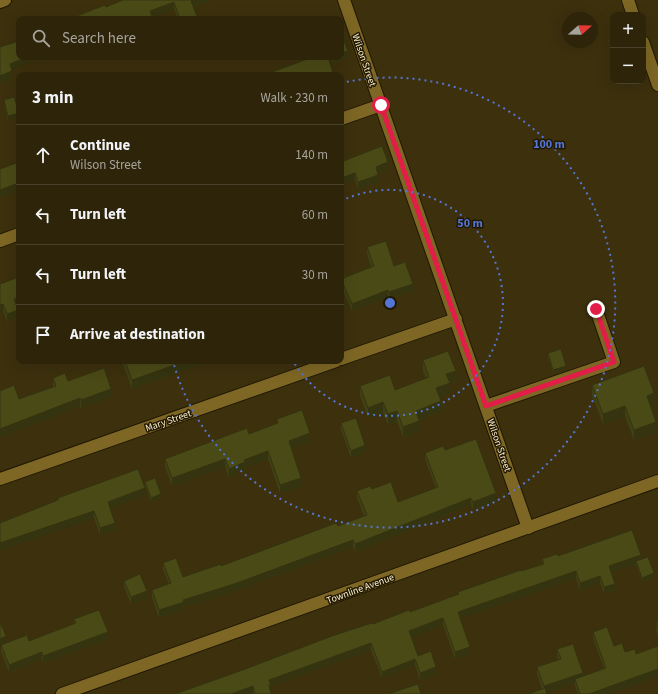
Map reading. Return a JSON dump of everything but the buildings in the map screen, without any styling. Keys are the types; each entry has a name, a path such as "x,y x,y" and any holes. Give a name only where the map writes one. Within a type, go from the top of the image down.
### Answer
{"street":[{"path":"0,2 6,0"},
{"name":"Wilson Street","path":"344,0 528,528"},
{"path":"628,0 633,12"},
{"path":"645,48 658,85"},
{"path":"344,118 381,105"},
{"path":"0,241 16,235"},
{"path":"486,406 614,362 596,309"},
{"path":"344,358 456,319"},
{"name":"Mary Street","path":"0,479 327,364"},
{"name":"Townline Avenue","path":"62,694 658,481"}],"route":[{"path":"381,105 486,406 614,362 596,309"}]}
